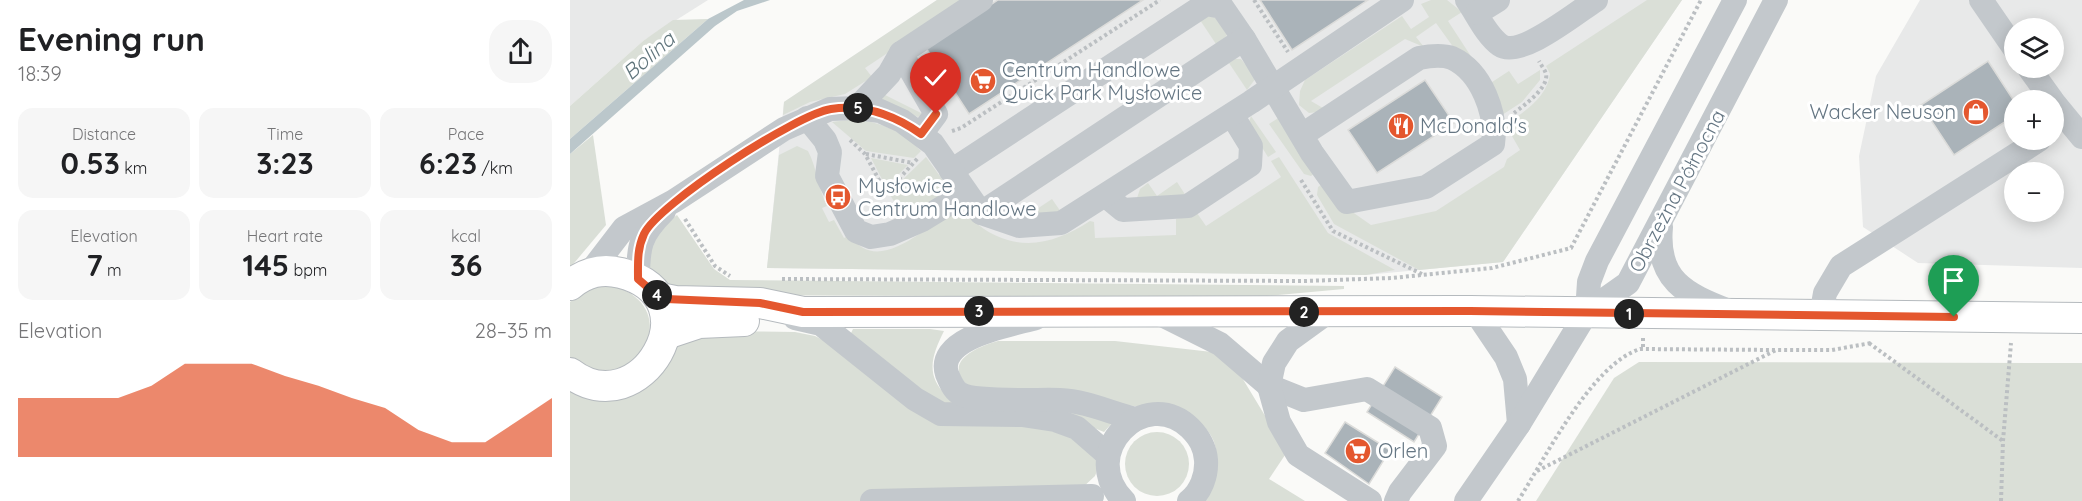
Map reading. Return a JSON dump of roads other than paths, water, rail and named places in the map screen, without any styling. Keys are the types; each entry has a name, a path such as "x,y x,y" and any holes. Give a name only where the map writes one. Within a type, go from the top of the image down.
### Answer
{"main road":[{"path":"581,278 615,271 675,301 760,303 794,314"},
{"path":"574,377 605,386 635,378 650,364 666,334 664,309 649,288"},
{"path":"666,334 699,323 760,321 794,314 1154,311 1587,312 1743,316 2082,318"}],"street":[{"path":"857,108 890,74 901,53 981,0"},
{"path":"581,278 624,228 674,201 784,129 830,109 857,108 880,111 902,121 921,134 933,144 981,213 1019,226 1061,223 1232,115 1402,0"},
{"path":"1498,0 1472,6 1497,42 1506,48 1514,49 1528,44 1596,0"},
{"name":"Obrzeżna Północna","path":"1587,312 1589,282 1597,261 1735,0"},
{"name":"Obrzeżna Północna","path":"1587,312 1628,283 1662,222 1776,0"},
{"path":"1981,0 2004,33"},
{"path":"951,171 1206,4 1222,7 1274,86 1302,135 1347,202 1426,187 1493,144 1494,123 1477,82 1463,65 1450,57 1434,55 1419,58 1302,135"},
{"path":"981,213 1244,39"},
{"path":"901,53 936,114 921,134"},
{"path":"1106,196 1123,210 1188,206 1250,165 1251,146 1232,115"},
{"path":"807,118 825,140 830,152 827,176 856,231 871,237 890,234 922,220 966,193"},
{"path":"1821,316 1825,293 1841,266 2023,150"},
{"path":"649,288 638,252 644,232 674,201"},
{"path":"1662,222 1659,250 1670,277 1681,289 1708,303 1743,316"},
{"path":"1154,311 1220,344 1269,386 1304,400 1367,389 1430,428 1435,446 1400,492 1396,501"},
{"path":"1061,312 967,339 949,354 946,369 950,382 960,394 978,398 1064,400 1136,419"},
{"path":"1328,312 1288,341 1274,363 1269,386 1279,422 1298,454 1370,501"},
{"path":"1475,312 1506,357 1515,379 1519,424"},
{"path":"1466,501 1519,424 1587,312"},
{"path":"794,314 821,324 915,399 941,414 1022,415 1055,420 1077,428 1108,455"},
{"path":"1124,501 1110,480 1108,455 1113,440 1123,428 1136,419 1153,415 1170,416 1185,423 1198,435 1205,451 1206,468 1202,485 1191,500"},
{"path":"872,501 1091,498 1099,487 1110,480"}],"place":[{"name":"Centrum Handlowe Quick Park Mysłowice","path":"983,81"},
{"name":"Wacker Neuson","path":"1976,112"},
{"name":"McDonald's","path":"1401,126"},
{"name":"Mysłowice Centrum Handlowe","path":"838,197"},
{"name":"Orlen","path":"1358,451"}],"water label":[{"name":"Bolina","path":"649,56"}]}
